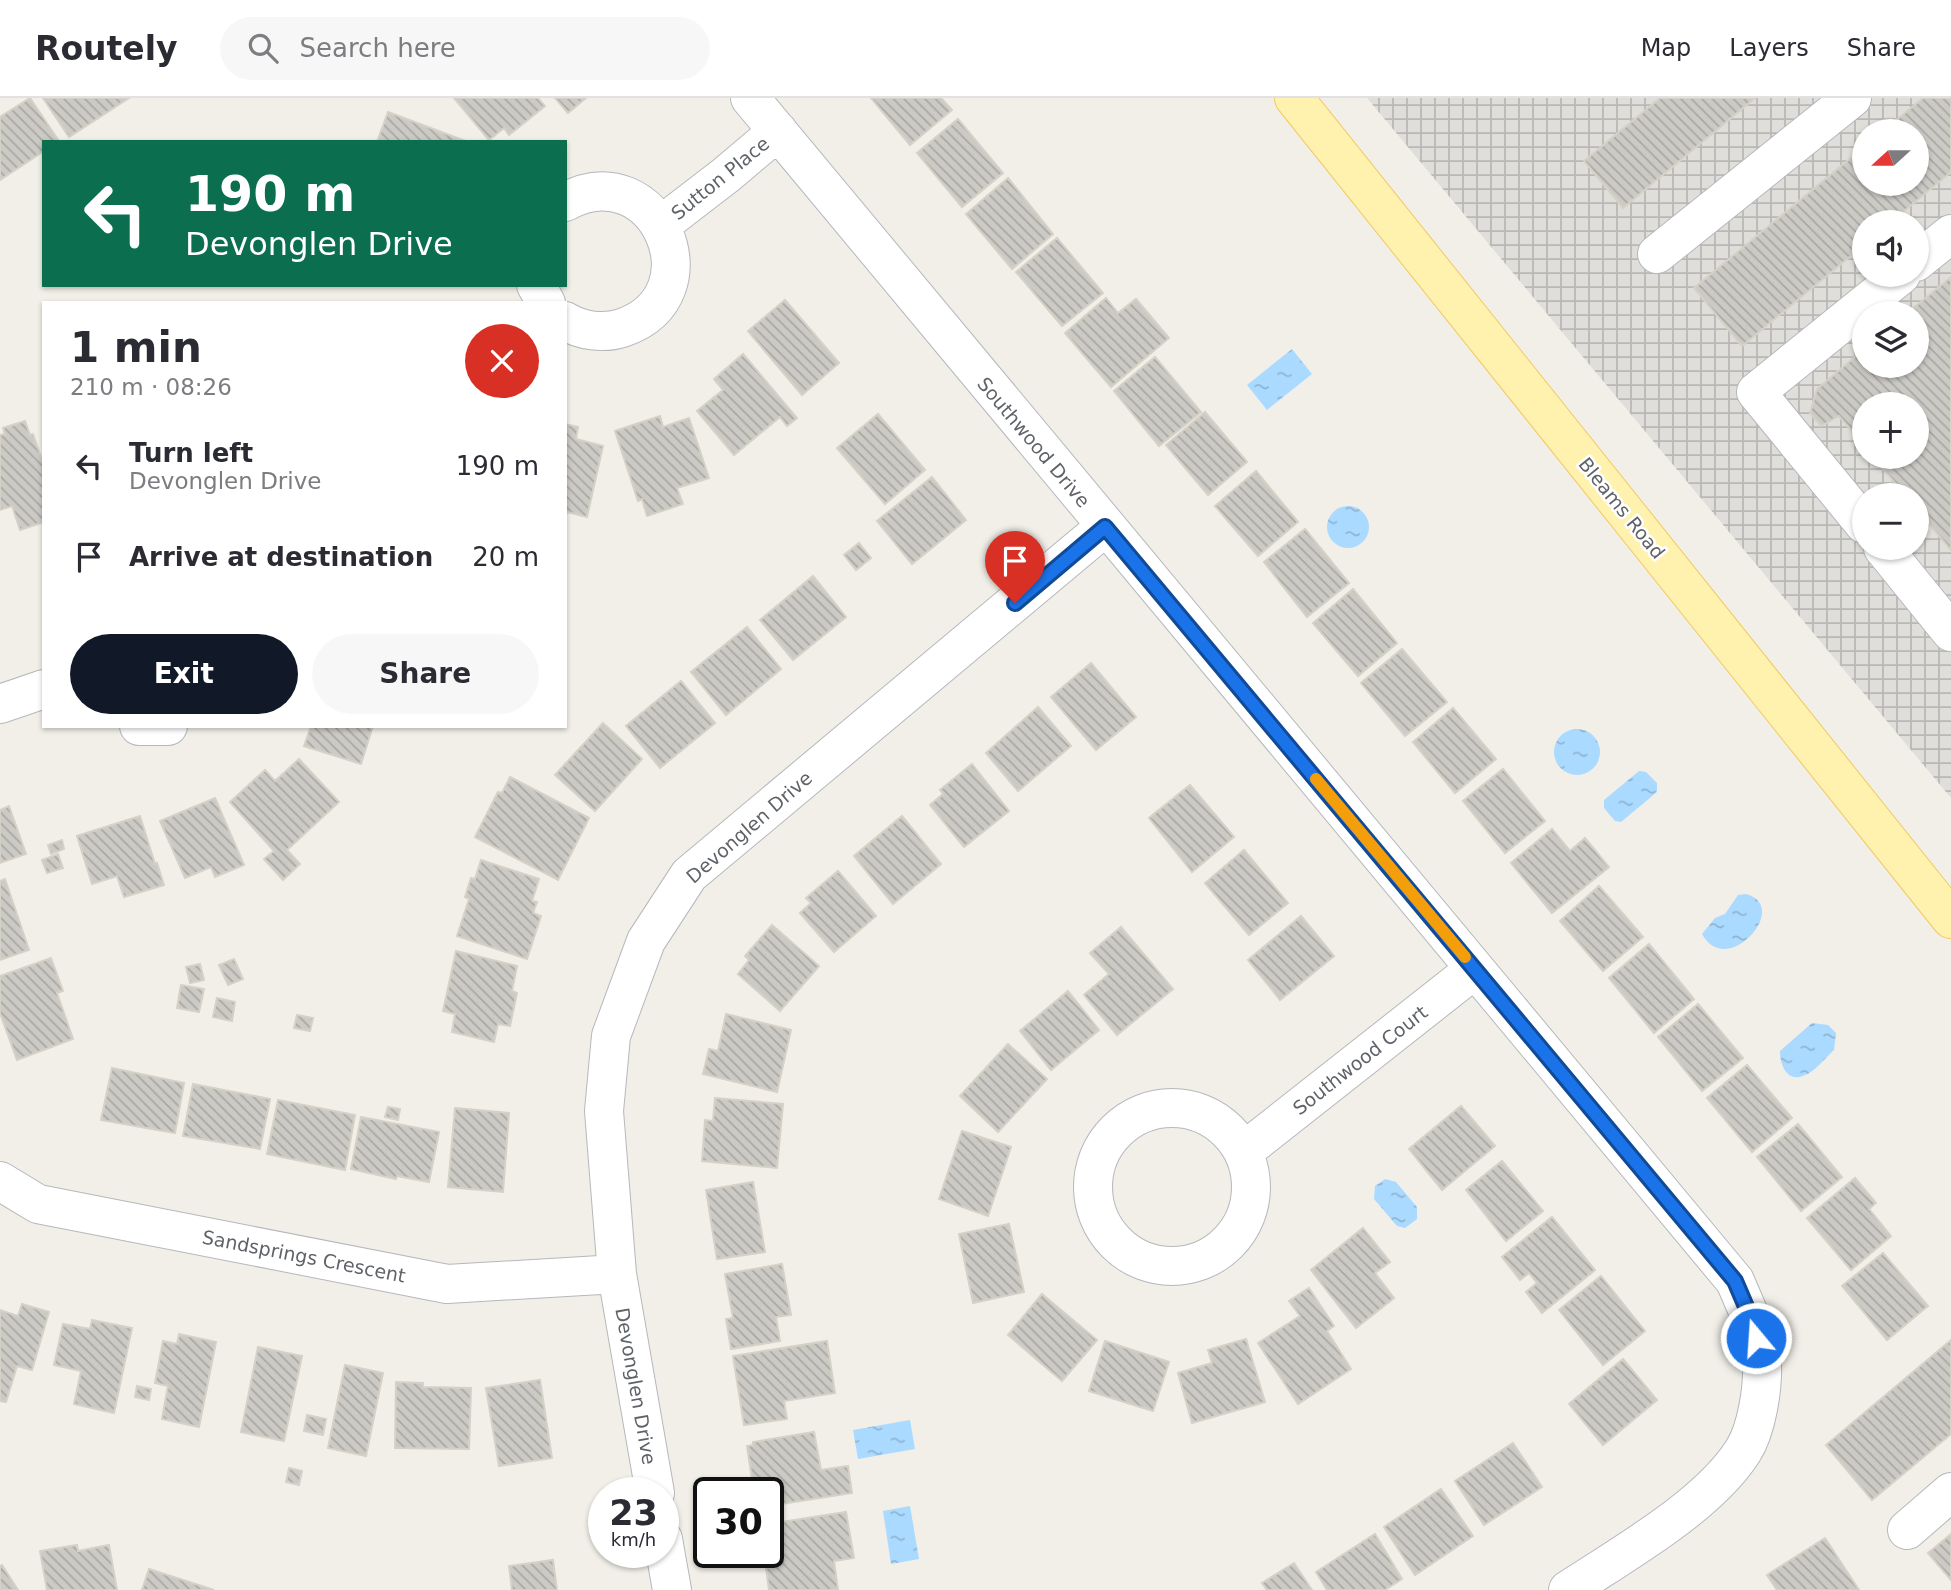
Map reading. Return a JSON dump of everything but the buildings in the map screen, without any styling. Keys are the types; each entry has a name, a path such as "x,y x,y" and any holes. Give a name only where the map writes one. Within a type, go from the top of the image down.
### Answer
{"main road":[{"name":"Bleams Road","path":"1294,98 1951,919"}],"street":[{"name":"Southwood Drive","path":"750,98 1735,1281 1750,1316 1762,1361 1758,1407 1744,1449 1714,1488 1638,1544 1568,1590"},
{"path":"1657,254 1852,98"},
{"name":"Sutton Place","path":"661,225 778,131"},
{"name":"Sutton Place","path":"567,201 579,194 602,191 625,195 646,207 661,225 670,246 671,269 665,291 652,310 634,323 613,331 590,331 567,322"},
{"path":"1929,252 1951,234"},
{"path":"1852,509 1756,391 1886,287"},
{"name":"Devonglen Drive","path":"652,1477 617,1274 604,1111 611,1036 646,941 689,875 1105,527"},
{"path":"1893,560 1951,632"},
{"path":"0,704 42,690"},
{"name":"Southwood Court","path":"1244,1151 1475,969"},
{"path":"1172,1108 1198,1112 1222,1125 1244,1151 1249,1169 1251,1195 1244,1220 1231,1241 1211,1257 1186,1265 1160,1265 1136,1258 1115,1242 1100,1221 1094,1196 1095,1169 1105,1145 1122,1125 1146,1112 1172,1108"},
{"name":"Sandsprings Crescent","path":"0,1181 38,1204 447,1284 617,1274"},
{"path":"1907,1530 1951,1492"},
{"path":"668,1568 672,1590"}],"shaded area":[{"path":"1367,98 1951,98 1951,798"}],"water":[{"path":"1292,349 1312,374 1267,410 1247,385"},
{"path":"1348,506 1363,512 1369,527 1363,542 1348,548 1333,542 1327,527 1333,512"},
{"path":"1577,729 1586,730 1593,736 1599,743 1599,761 1593,768 1586,774 1577,775 1568,774 1561,768 1555,761 1554,752 1555,743 1561,736 1568,730"},
{"path":"1639,771 1646,772 1657,783 1657,792 1621,822 1615,821 1604,808 1604,800"},
{"path":"1746,894 1758,901 1762,912 1759,924 1751,936 1739,945 1726,949 1713,946 1702,934 1715,918 1725,914 1738,895"},
{"path":"1812,1023 1828,1025 1836,1033 1834,1050 1811,1072 1803,1076 1792,1076 1785,1071 1780,1051"},
{"path":"1385,1179 1396,1182 1417,1207 1417,1219 1405,1228 1397,1226 1374,1199 1375,1186"},
{"path":"910,1420 915,1449 858,1459 853,1430"},
{"path":"910,1506 919,1559 891,1564 883,1511"}],"slow traffic":[{"path":"1316,779 1465,957"}],"route":[{"path":"1015,603 1105,527 1735,1281 1756,1338"}]}
